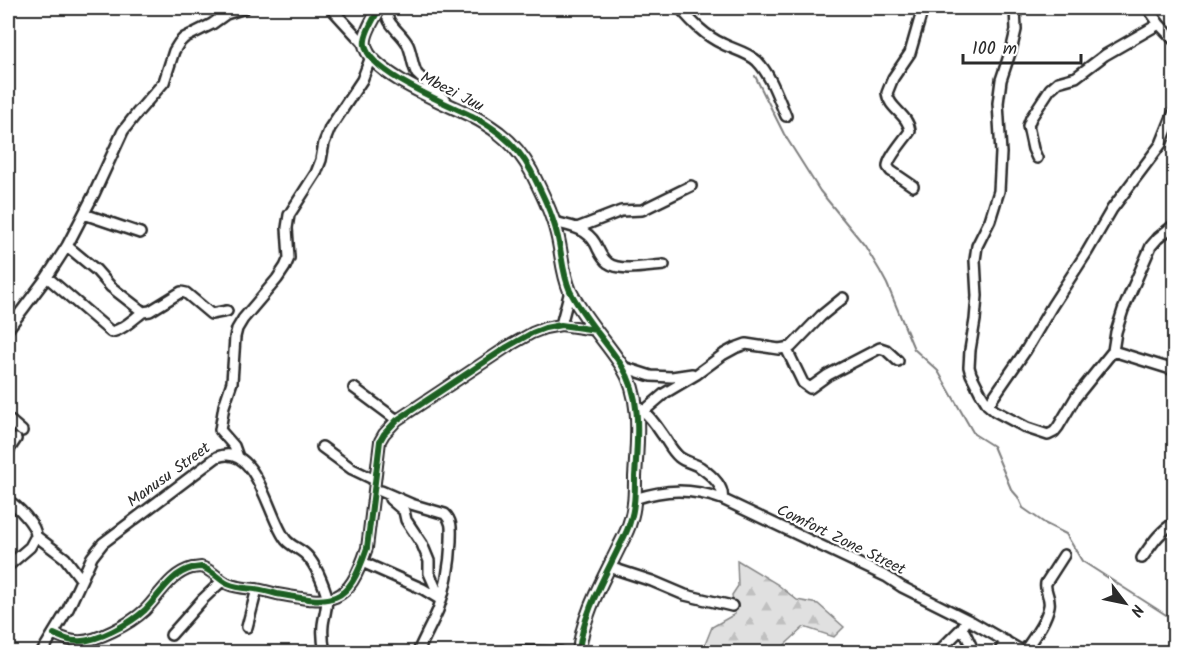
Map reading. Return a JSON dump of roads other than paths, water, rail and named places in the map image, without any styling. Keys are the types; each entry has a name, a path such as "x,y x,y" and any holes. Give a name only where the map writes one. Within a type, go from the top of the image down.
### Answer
{"street":[{"path":"209,8 226,14"},
{"path":"8,329 67,246 123,131 164,82 178,43 226,14 245,8"},
{"path":"238,457 234,446 220,430 224,406 232,381 237,329 285,267 289,258 287,228 290,215 316,173 330,128 362,80 371,57 364,44 331,8"},
{"path":"364,44 380,8"},
{"path":"387,8 388,18 408,46 417,74 451,106"},
{"path":"680,8 712,38 744,52 755,60 770,80 786,116"},
{"path":"913,186 891,171 888,165 910,131 909,124 890,103 887,93 893,78 910,53 923,8"},
{"path":"1015,8 1016,30 1000,80 999,191 990,220 977,246 975,260 975,320 969,367 988,405 1017,423 1045,435 1051,434 1058,427 1076,397 1113,351 1122,310 1151,246 1174,225"},
{"path":"1149,8 1158,24 1174,40"},
{"path":"1037,158 1028,126 1050,89 1058,82 1077,78 1105,55 1158,24"},
{"name":"Mbezi Juu","path":"371,57 396,78 484,123 516,148 530,170 554,222 570,291 623,368 640,408 637,412 638,428 631,521 583,630 579,652"},
{"path":"988,405 1026,350 1112,209 1161,144 1174,112"},
{"path":"577,228 624,210 642,210 691,186"},
{"path":"84,213 140,233"},
{"path":"554,222 585,232 595,242 600,255 609,264 618,267 664,265"},
{"path":"67,246 142,312"},
{"path":"47,277 111,332 116,332 142,312 150,311 181,292 186,293 211,315 227,311"},
{"path":"561,325 570,291"},
{"path":"722,500 723,494 716,481 699,467 680,458 671,449 654,422 640,408 697,374 724,354 746,344 779,349 791,347 821,316 843,298"},
{"path":"54,634 77,642 108,633 138,616 170,581 187,570 201,567 222,581 239,588 257,589 314,600 334,598 350,585 362,562 369,537 376,494 375,480 380,441 397,420 507,347 545,328 561,325 596,330"},
{"path":"786,348 803,383 810,388 828,375 880,348 886,350 898,361"},
{"path":"1113,351 1174,370"},
{"path":"623,368 651,376 672,377 697,374"},
{"path":"354,388 397,420"},
{"path":"8,419 19,435 8,451"},
{"path":"322,447 352,469 375,480"},
{"name":"Manusu Street","path":"42,652 68,609 92,557 103,543 224,454 238,457 254,474 286,541 309,557 322,583 327,600"},
{"name":"Comfort Zone Street","path":"634,500 647,495 678,490 707,494 887,577 964,624 1006,641 1024,652"},
{"path":"376,494 445,514 451,525 450,558 441,600 418,652"},
{"path":"376,494 394,501 404,511 406,520 419,538 429,561 429,573 441,600"},
{"path":"8,501 15,505 34,527 36,536 65,558 81,579"},
{"path":"1142,558 1164,528 1174,524"},
{"path":"8,566 30,547 36,536"},
{"path":"1024,652 1049,607 1046,583 1064,555"},
{"path":"362,562 423,589 441,600"},
{"path":"609,567 685,595 732,606"},
{"path":"171,635 222,581"},
{"path":"247,627 257,589"},
{"path":"325,652 323,625 327,600"},
{"path":"938,652 964,624"},
{"path":"964,624 966,635 974,652"},
{"path":"999,652 1006,641"},
{"path":"502,652 560,652"}],"waterway":[{"path":"755,76 784,134 820,191 865,246 880,271 914,349 938,371 974,434 993,446 1011,489 1023,508 1066,534 1082,561 1174,620"}]}
